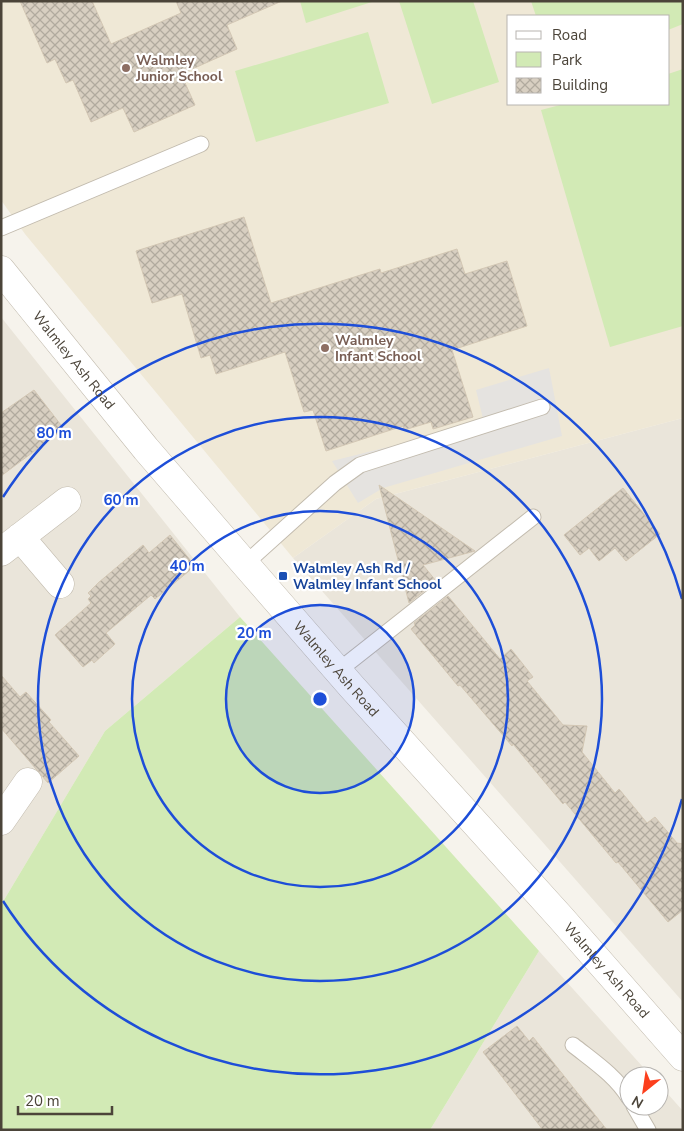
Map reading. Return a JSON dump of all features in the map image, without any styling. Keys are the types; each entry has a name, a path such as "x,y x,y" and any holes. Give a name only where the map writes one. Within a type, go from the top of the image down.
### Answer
{"street":[{"name":"Walmley Ash Road","path":"1,270 146,449 245,564 683,1057"},
{"path":"60,584 10,545 67,501"},
{"path":"2,816 28,782"}],"lane":[{"path":"1,228 201,144"},
{"path":"245,564 335,483 360,465 542,407"},
{"path":"338,670 533,517"},
{"path":"573,1045 603,1069 619,1085"},
{"path":"640,1116 648,1130"}],"shaded area":[{"path":"1,1 683,1 683,418 376,499 293,558 25,234 1,200"},
{"path":"1,317 240,617 105,731 1,905"},
{"path":"549,368 562,436 383,488 358,503 332,461 484,423 476,390"},
{"path":"683,418 683,1002 293,558 376,499"},
{"path":"539,951 642,1066 619,1066 619,1116 669,1116 669,1095 683,1111 683,1130 430,1130"}],"green space":[{"path":"300,1 375,1 306,23"},
{"path":"399,1 473,1 499,82 432,104"},
{"path":"531,1 683,1 683,24 669,30 669,15 536,15"},
{"path":"368,32 389,103 256,142 235,71"},
{"path":"683,69 683,326 610,347 541,110 560,105 669,105 669,74"},
{"path":"240,617 539,951 430,1130 1,1130 1,905 105,731"}],"building":[{"name":"Walmley Junior School","path":"20,1 92,1 111,44 181,13 176,1 282,1 227,25 237,49 181,74 195,105 134,132 123,108 91,122 73,80 66,83 55,59 47,63"},
{"name":"Walmley Infant School","path":"244,217 271,303 380,269 381,273 457,249 465,274 507,261 527,326 452,350 473,417 433,429 431,422 404,430 403,426 326,451 313,410 304,412 285,352 216,374 210,355 201,358 182,294 152,303 136,251"},
{"path":"34,390 64,429 1,476 1,413"},
{"path":"379,485 475,551 423,565 436,581 409,603"},
{"path":"623,488 660,534 626,561 615,548 599,561 589,548 580,555 564,535"},
{"path":"170,535 195,566 155,599 151,595 106,633 115,644 94,663 92,660 83,667 55,635 91,603 88,599 91,596 88,593 98,583 143,545 149,553"},
{"path":"448,596 500,659 511,649 533,677 527,681 563,725 587,726 582,752 615,793 619,789 647,823 655,817 677,843 683,844 683,910 668,922 565,802 563,804 513,744 512,746 460,685 458,686 411,629 415,625 414,623"},
{"path":"1,675 20,697 26,692 79,756 48,783 1,728"},
{"path":"517,1026 529,1041 533,1037 607,1130 543,1130 483,1052"}],"place":[{"name":"Walmley Junior School","path":"126,68"},
{"name":"Walmley Infant School","path":"325,348"},
{"name":"Walmley Ash Rd / Walmley Infant School","path":"283,576"}]}
